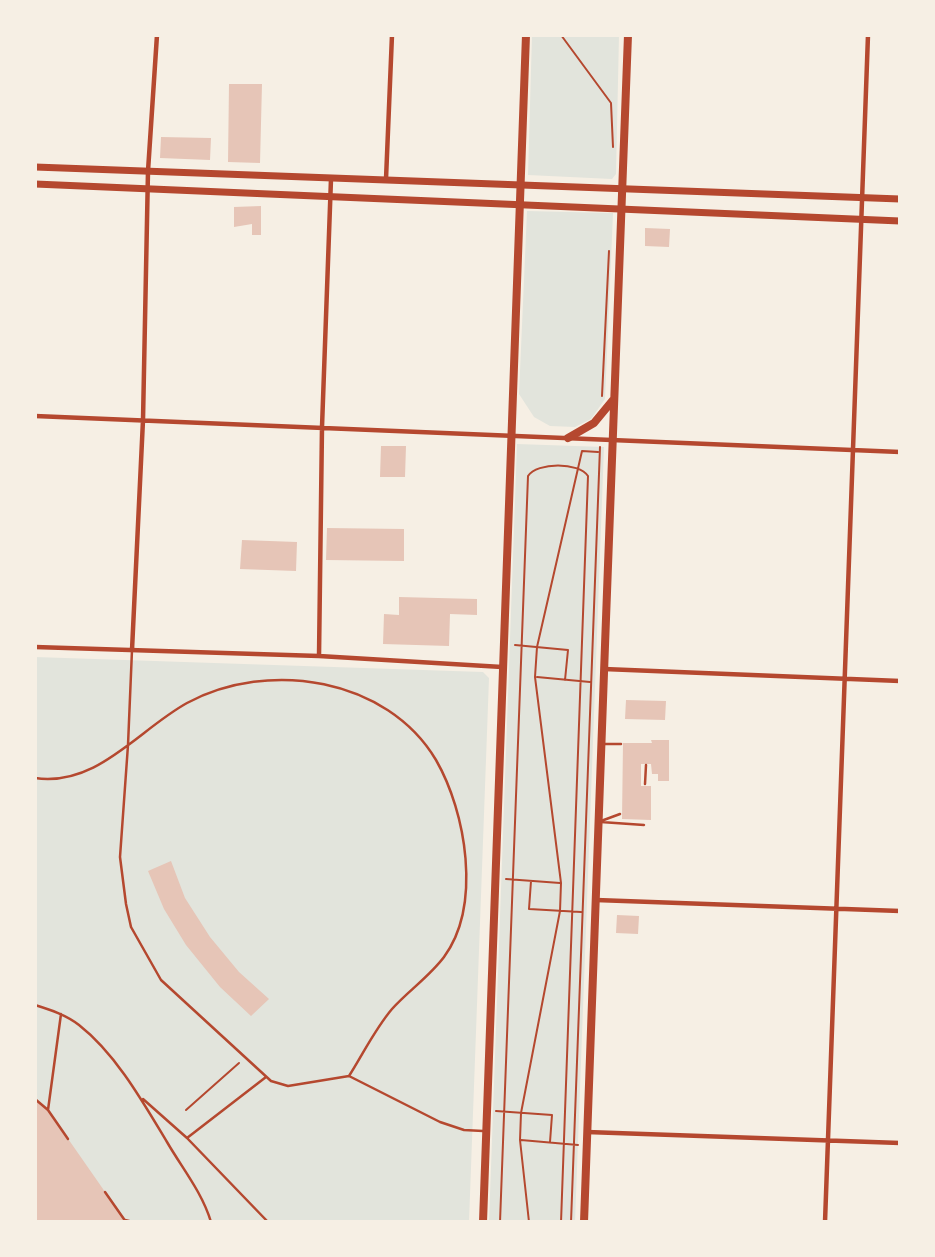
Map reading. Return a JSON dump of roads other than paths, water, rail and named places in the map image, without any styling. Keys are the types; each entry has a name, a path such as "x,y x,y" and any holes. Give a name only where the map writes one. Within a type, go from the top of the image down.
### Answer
{"highway":[{"path":"483,1222 526,35"},
{"path":"584,1222 628,35"},
{"path":"568,438 586,429 601,416 615,397"}],"main road":[{"path":"35,167 900,199"},
{"path":"35,184 900,221"}],"street":[{"path":"132,650 144,420 148,171 157,35"},
{"path":"386,179 392,35"},
{"path":"825,1222 869,35"},
{"path":"319,656 322,427 331,178"},
{"path":"35,416 900,452"},
{"path":"35,647 319,656 502,667"},
{"path":"603,669 900,681"},
{"path":"595,900 900,911"},
{"path":"587,1132 900,1143"}],"lane":[{"path":"132,650 120,857 131,927 161,980 271,1081 288,1086 349,1076 440,1122 464,1130 487,1132"},
{"path":"35,778 73,776 101,764 189,702 229,686 272,680 348,689 379,704 406,724 430,751 447,780 458,812 464,842 463,912 457,934 445,956 428,977 393,1009 349,1076"},
{"path":"600,744 621,744"},
{"path":"645,784 646,765"},
{"path":"598,822 620,814"},
{"path":"598,822 643,825"},
{"path":"35,1005 61,1014 80,1026 114,1061 141,1097 201,1195 211,1222"},
{"path":"48,1110 61,1014"},
{"path":"187,1138 266,1077"},
{"path":"141,1097 187,1138 268,1222"},
{"path":"35,1098 48,1110 68,1139"},
{"path":"105,1192 125,1221 133,1222"}]}
